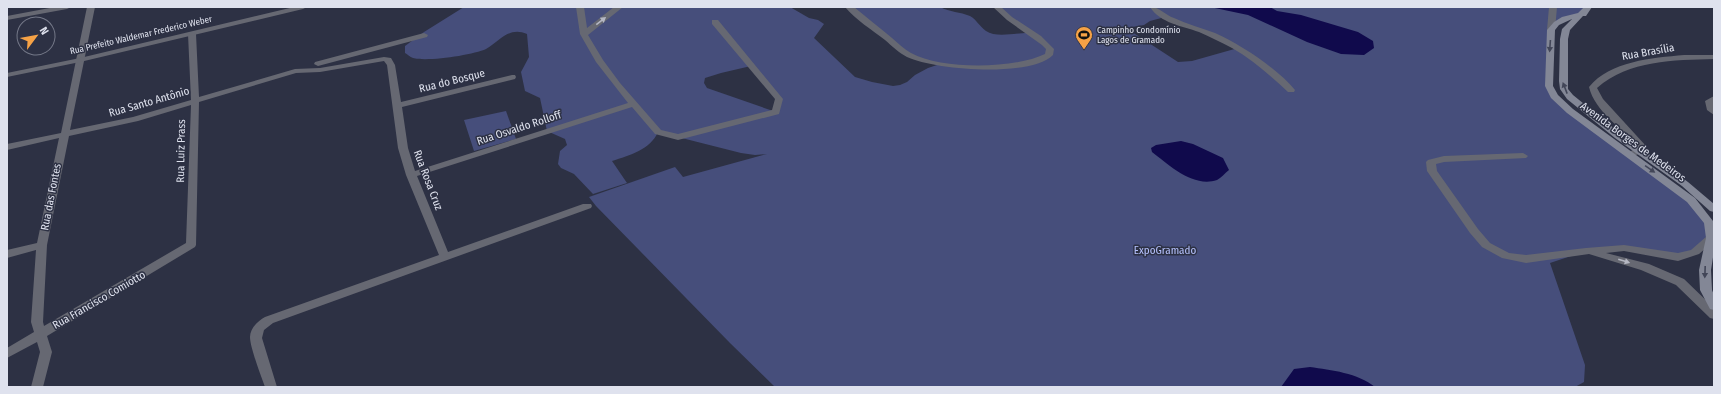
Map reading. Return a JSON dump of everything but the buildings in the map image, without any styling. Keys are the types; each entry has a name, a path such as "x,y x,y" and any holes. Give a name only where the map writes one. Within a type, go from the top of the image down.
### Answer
{"main road":[{"path":"1553,24 1585,10"},
{"path":"1553,24 1566,33 1568,26 1585,10"},
{"name":"Avenida Borges de Medeiros","path":"1553,24 1549,86 1551,91 1570,111 1648,157 1685,184 1714,209"},
{"name":"Avenida Borges de Medeiros","path":"1566,33 1563,67 1564,89 1570,97 1634,148 1691,200 1709,224 1711,238 1705,270 1706,290 1714,306"}],"street":[{"path":"7,18 67,7"},
{"name":"Rua das Fontes","path":"37,387 46,352 37,322 42,245 91,7"},
{"name":"Rua Prefeito Waldemar Frederico Weber","path":"7,75 80,60 303,7"},
{"path":"580,7 584,34 599,60 658,132 678,137 776,112 779,99 715,22"},
{"path":"584,34 619,7"},
{"path":"849,7 908,55 924,62 958,66 990,67 1031,62 1043,59 1049,55 1050,49 1046,44 1018,25 998,7"},
{"path":"1154,7 1165,17 1208,33 1239,48 1262,63 1291,90"},
{"path":"1553,7 1553,24"},
{"name":"Rua Luiz Prass","path":"191,245 194,101 192,34"},
{"name":"Rua Santo Antônio","path":"7,148 135,119 295,71 424,35"},
{"name":"Rua Brasília","path":"1634,148 1626,127 1600,104 1593,93 1593,87 1597,82 1611,72 1661,60 1714,57"},
{"name":"Rua Santo Antônio","path":"295,71 320,70 379,59 384,59 390,62"},
{"name":"Rua Rosa Cruz","path":"390,62 398,106 403,148 411,175 445,257"},
{"name":"Rua do Bosque","path":"398,106 512,77"},
{"path":"1714,99 1709,101 1711,110 1714,112"},
{"name":"Rua Osvaldo Rolloff","path":"411,175 634,104"},
{"path":"1523,156 1444,159 1431,162 1432,171 1482,241 1486,245 1506,256 1526,260 1586,251 1624,248 1678,257 1695,252 1711,238"},
{"path":"272,387 256,338 257,331 261,325 280,315 587,206"},
{"path":"7,254 42,245"},
{"name":"Rua Francisco Comiotto","path":"7,354 191,245"},
{"path":"1586,251 1645,267 1680,282 1714,315"}],"green space":[{"name":"ExpoGramado","path":"464,7 790,7 809,18 818,20 824,24 814,38 855,77 893,86 907,82 915,75 937,65 908,55 849,7 940,7 970,16 986,31 1000,35 1028,33 997,7 1588,7 1586,10 1557,23 1552,19 1549,86 1554,96 1700,210 1711,238 1687,255 1636,249 1586,251 1550,263 1585,365 1584,382 1575,387 775,387 730,343 596,206 589,197 675,167 683,177 767,154 755,155 741,153 658,132 645,148 612,161 627,183 593,194 574,174 561,168 558,164 560,151 567,145 565,139 547,131 540,98 525,91 521,72 529,57 527,34 521,32 510,33 486,49 461,56 428,59 412,58 405,53 405,46 424,32","holes":["1165,17 1238,48 1192,61 1178,62 1129,30 1132,27 1144,25 1150,21","751,66 779,99 776,112 707,88 704,83 705,78"]},
{"path":"506,111 516,139 474,151 464,120"}],"shaded area":[{"path":"1210,7 1270,7 1277,11 1301,15 1358,32 1373,41 1374,48 1364,55 1341,54 1307,42 1248,15"},
{"path":"1181,141 1193,144 1223,158 1229,170 1217,180 1208,182 1199,181 1182,174 1152,152 1151,148 1156,145"},
{"path":"1310,367 1352,375 1361,378 1375,387 1281,387 1294,369"}],"place":[{"name":"Campinho Condomínio Lagos de Gramado","path":"1084,50"}]}
